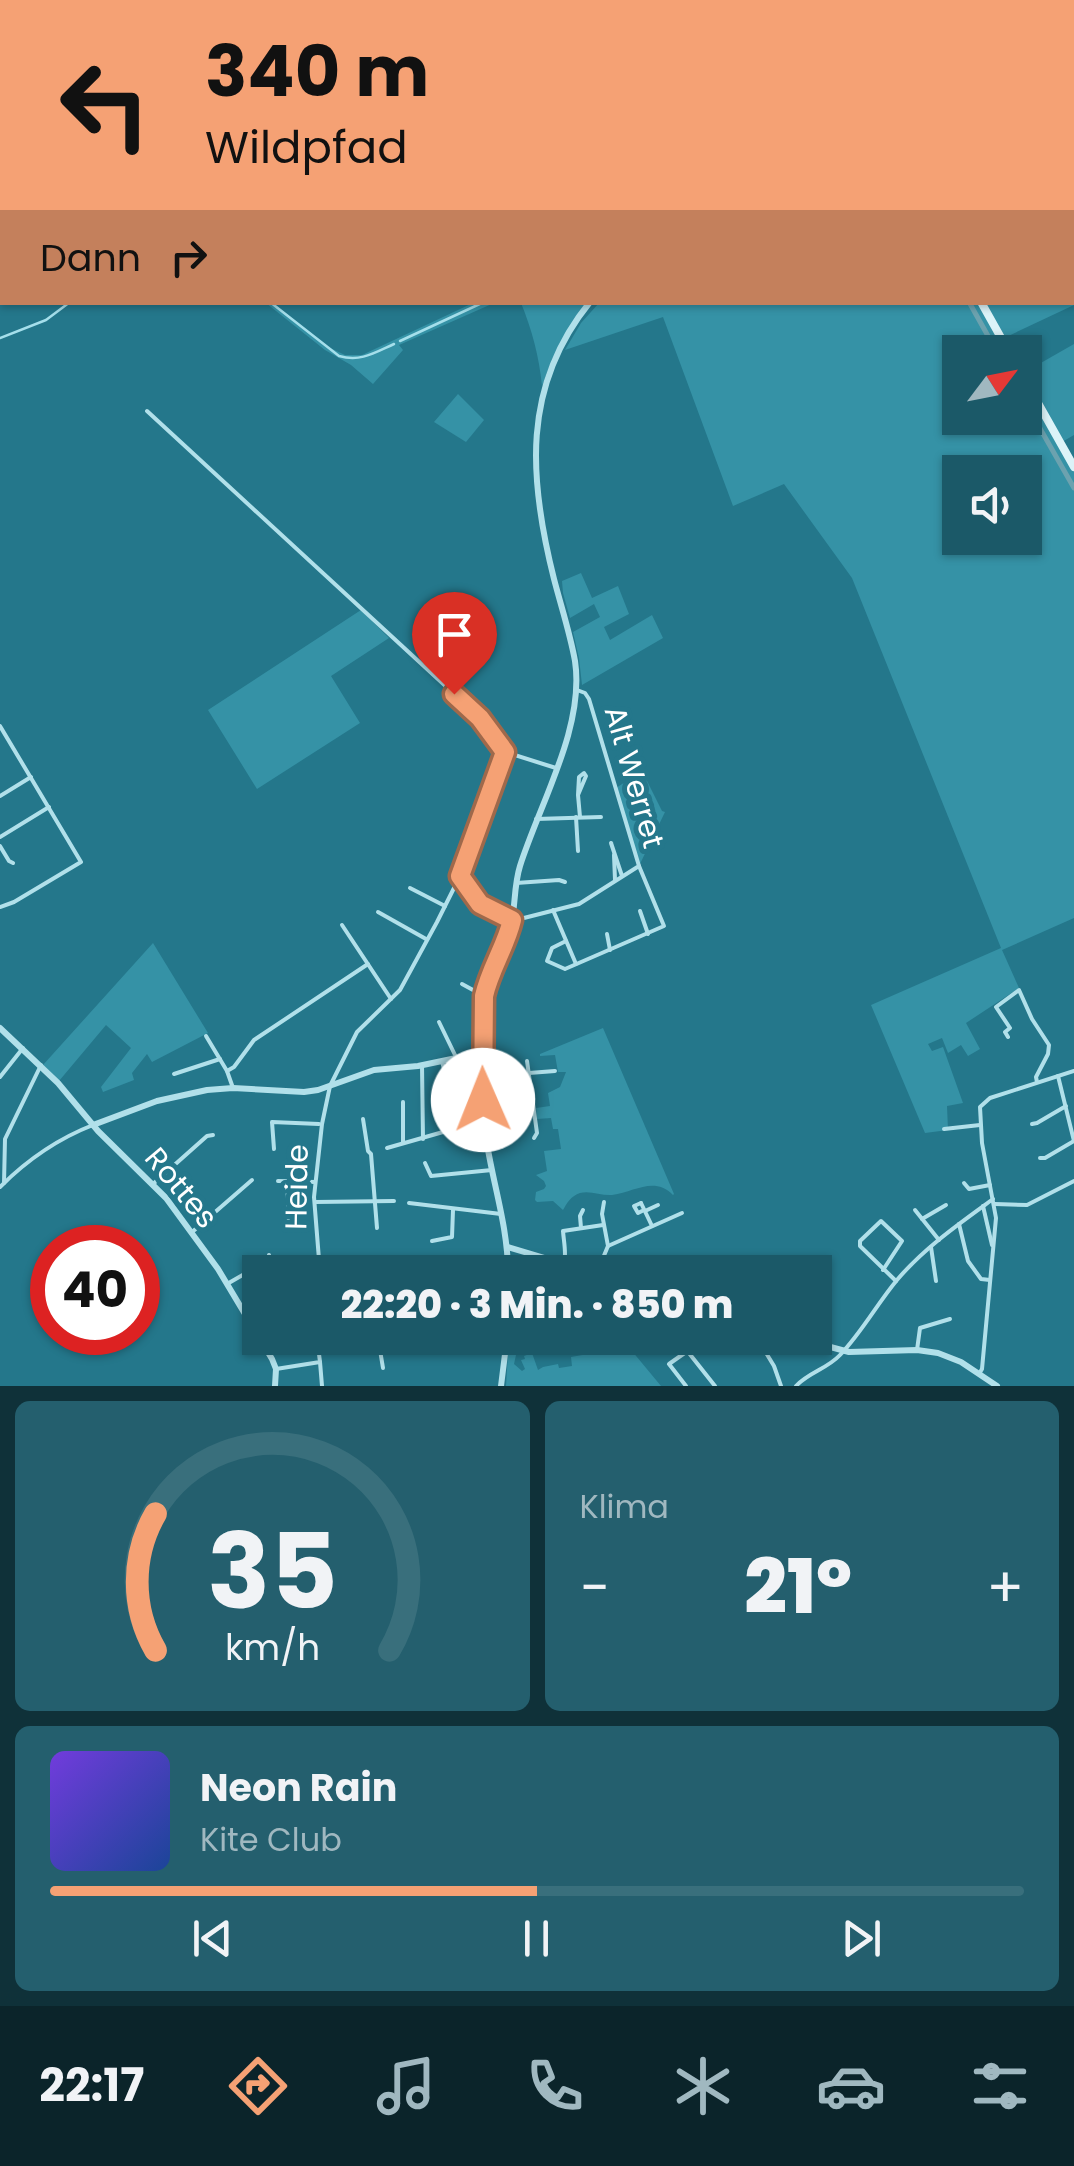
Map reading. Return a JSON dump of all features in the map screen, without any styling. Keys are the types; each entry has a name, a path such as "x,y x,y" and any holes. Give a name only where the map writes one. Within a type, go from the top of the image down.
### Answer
{"main road":[{"path":"983,305 999,335"},
{"path":"1042,410 1074,466"}],"street":[{"path":"507,1255 484,1120 484,996 508,936 516,883 573,718 577,690 574,654 538,508 534,470 537,420 546,381 565,339 588,305"},
{"path":"147,411 480,718 505,752 556,768"},
{"name":"Alt Werret","path":"512,920 581,903 639,866 588,699 577,690"},
{"path":"0,726 82,862 14,902 0,906"},
{"name":"Heide","path":"319,1255 314,1202 330,1086 358,1030 391,1000 406,980 445,906 460,876 505,752"},
{"path":"0,796 31,777"},
{"path":"578,795 578,851"},
{"path":"0,837 49,808"},
{"path":"536,819 601,817"},
{"path":"0,846 13,863"},
{"name":"Alt Werret","path":"616,880 612,846 622,876"},
{"path":"566,941 552,948 548,962 565,969 664,926 639,866"},
{"path":"460,876 480,904 512,920"},
{"path":"516,883 566,882"},
{"path":"410,888 445,906"},
{"path":"553,910 576,964"},
{"path":"640,911 648,934"},
{"path":"378,912 427,939"},
{"path":"342,925 391,1000"},
{"path":"606,934 610,950"},
{"path":"228,1071 254,1040 368,964"},
{"path":"462,984 484,996"},
{"path":"1008,1037 1005,1032 1010,1028 996,1006 1019,990 1050,1045 1037,1082"},
{"path":"388,1148 450,1130 449,1059 439,1022"},
{"name":"Rottes","path":"0,1028 70,1095 92,1124 169,1202 242,1309"},
{"path":"206,1036 228,1071 233,1088"},
{"path":"0,1077 23,1048"},
{"path":"2,1185 52,1144 92,1124 167,1098 233,1088 311,1092 374,1070 482,1055"},
{"path":"174,1074 220,1058"},
{"path":"527,1061 537,1133 534,1138"},
{"path":"2,1185 5,1139 41,1066"},
{"path":"422,1066 422,1138"},
{"path":"339,1069 348,1078"},
{"path":"529,1072 555,1071"},
{"path":"980,1374 996,1222 980,1110 984,1101 1074,1071"},
{"path":"1040,1158 1074,1141 1058,1076"},
{"name":"Heide","path":"311,1092 326,1103"},
{"path":"437,1096 448,1095"},
{"path":"403,1102 403,1143"},
{"path":"1032,1124 1074,1108"},
{"path":"484,1120 534,1114"},
{"path":"364,1119 377,1228"},
{"path":"274,1149 272,1122 322,1124"},
{"path":"944,1129 980,1126"},
{"path":"153,1184 207,1136 214,1135"},
{"path":"425,1163 431,1176 492,1170"},
{"path":"191,1233 252,1180"},
{"path":"278,1181 316,1182"},
{"path":"287,1181 290,1222"},
{"path":"796,1386 829,1366 896,1281 983,1206 994,1201 1027,1205 1074,1181"},
{"path":"964,1183 969,1189 990,1184"},
{"path":"314,1202 394,1202"},
{"path":"604,1202 608,1246 604,1255"},
{"path":"409,1203 501,1214"},
{"path":"652,1226 645,1210 658,1205"},
{"path":"922,1220 946,1205"},
{"path":"983,1206 994,1250"},
{"path":"432,1241 452,1236 453,1210"},
{"path":"581,1228 583,1210"},
{"path":"915,1210 939,1240"},
{"path":"608,1246 682,1213"},
{"path":"883,1270 902,1241 881,1220 860,1241 860,1246 883,1270 896,1281"},
{"path":"564,1255 563,1231 604,1224"},
{"path":"959,1224 969,1263 982,1279 990,1280"},
{"path":"507,1247 533,1255"},
{"path":"931,1247 936,1282"},
{"path":"227,1284 242,1275"},
{"path":"917,1350 920,1328 950,1319"},
{"path":"832,1348 917,1350 944,1355 997,1386"},
{"name":"Rottes","path":"268,1355 276,1369 274,1384"},
{"path":"319,1355 322,1386"},
{"path":"381,1355 384,1368"},
{"path":"501,1386 505,1355"},
{"path":"681,1355 669,1364 686,1386"},
{"path":"692,1355 713,1384 705,1386"},
{"path":"767,1355 781,1386"},
{"path":"276,1369 320,1362"}],"shaded area":[{"path":"269,305 276,305 328,347 345,355 362,355 469,305 489,305 399,345 403,350 373,384"},
{"path":"522,305 587,305 552,359 542,386"},
{"path":"597,305 979,305 997,335 942,335 942,435 1042,435 1042,416 1074,471 1074,918 1002,950 1019,988 966,1023 980,1049 968,1056 961,1045 948,1053 942,1038 928,1044 932,1051 943,1047 963,1103 947,1106 948,1130 925,1133 871,1005 1001,948 852,578 784,484 733,506 663,317 565,350"},
{"path":"984,305 1074,305 1010,335 1002,335"},
{"path":"1074,344 1074,435 1062,442 1042,406 1042,362"},
{"path":"458,394 484,420 466,442 434,422"},
{"path":"581,573 592,598 618,586 629,614 604,627 610,640 652,615 663,638 582,685 573,632 600,617 594,604 570,618 562,581"},
{"path":"361,610 389,638 331,676 360,723 257,789 208,710"},
{"path":"642,771 665,812 639,866 616,788"},
{"path":"153,943 208,1033 152,1062 147,1054 132,1073 134,1080 103,1092 101,1087 131,1048 106,1025 59,1081 43,1065"},
{"path":"603,1028 674,1194 651,1186 612,1195 584,1192 572,1198 563,1210 553,1201 535,1200 536,1192 546,1186 536,1175 547,1171 544,1151 561,1149 558,1129 553,1129 551,1118 537,1119 536,1108 550,1106 548,1093 560,1087 566,1072 558,1072 555,1055 540,1054"},
{"path":"508,1355 516,1355 514,1364 522,1371 525,1369 521,1360 527,1355 533,1355 538,1370 558,1364 559,1368 572,1366 571,1357 582,1355 635,1355 661,1386 506,1386"}],"waterway":[{"path":"0,338 46,320 66,305"},
{"path":"274,305 339,356 361,357 394,344"},
{"path":"400,341 478,305"},
{"path":"971,305 987,335"},
{"path":"1042,432 1074,488"}],"route":[{"path":"454,694 480,718 505,752 460,876 480,904 512,920 484,996 483,1100"}]}
